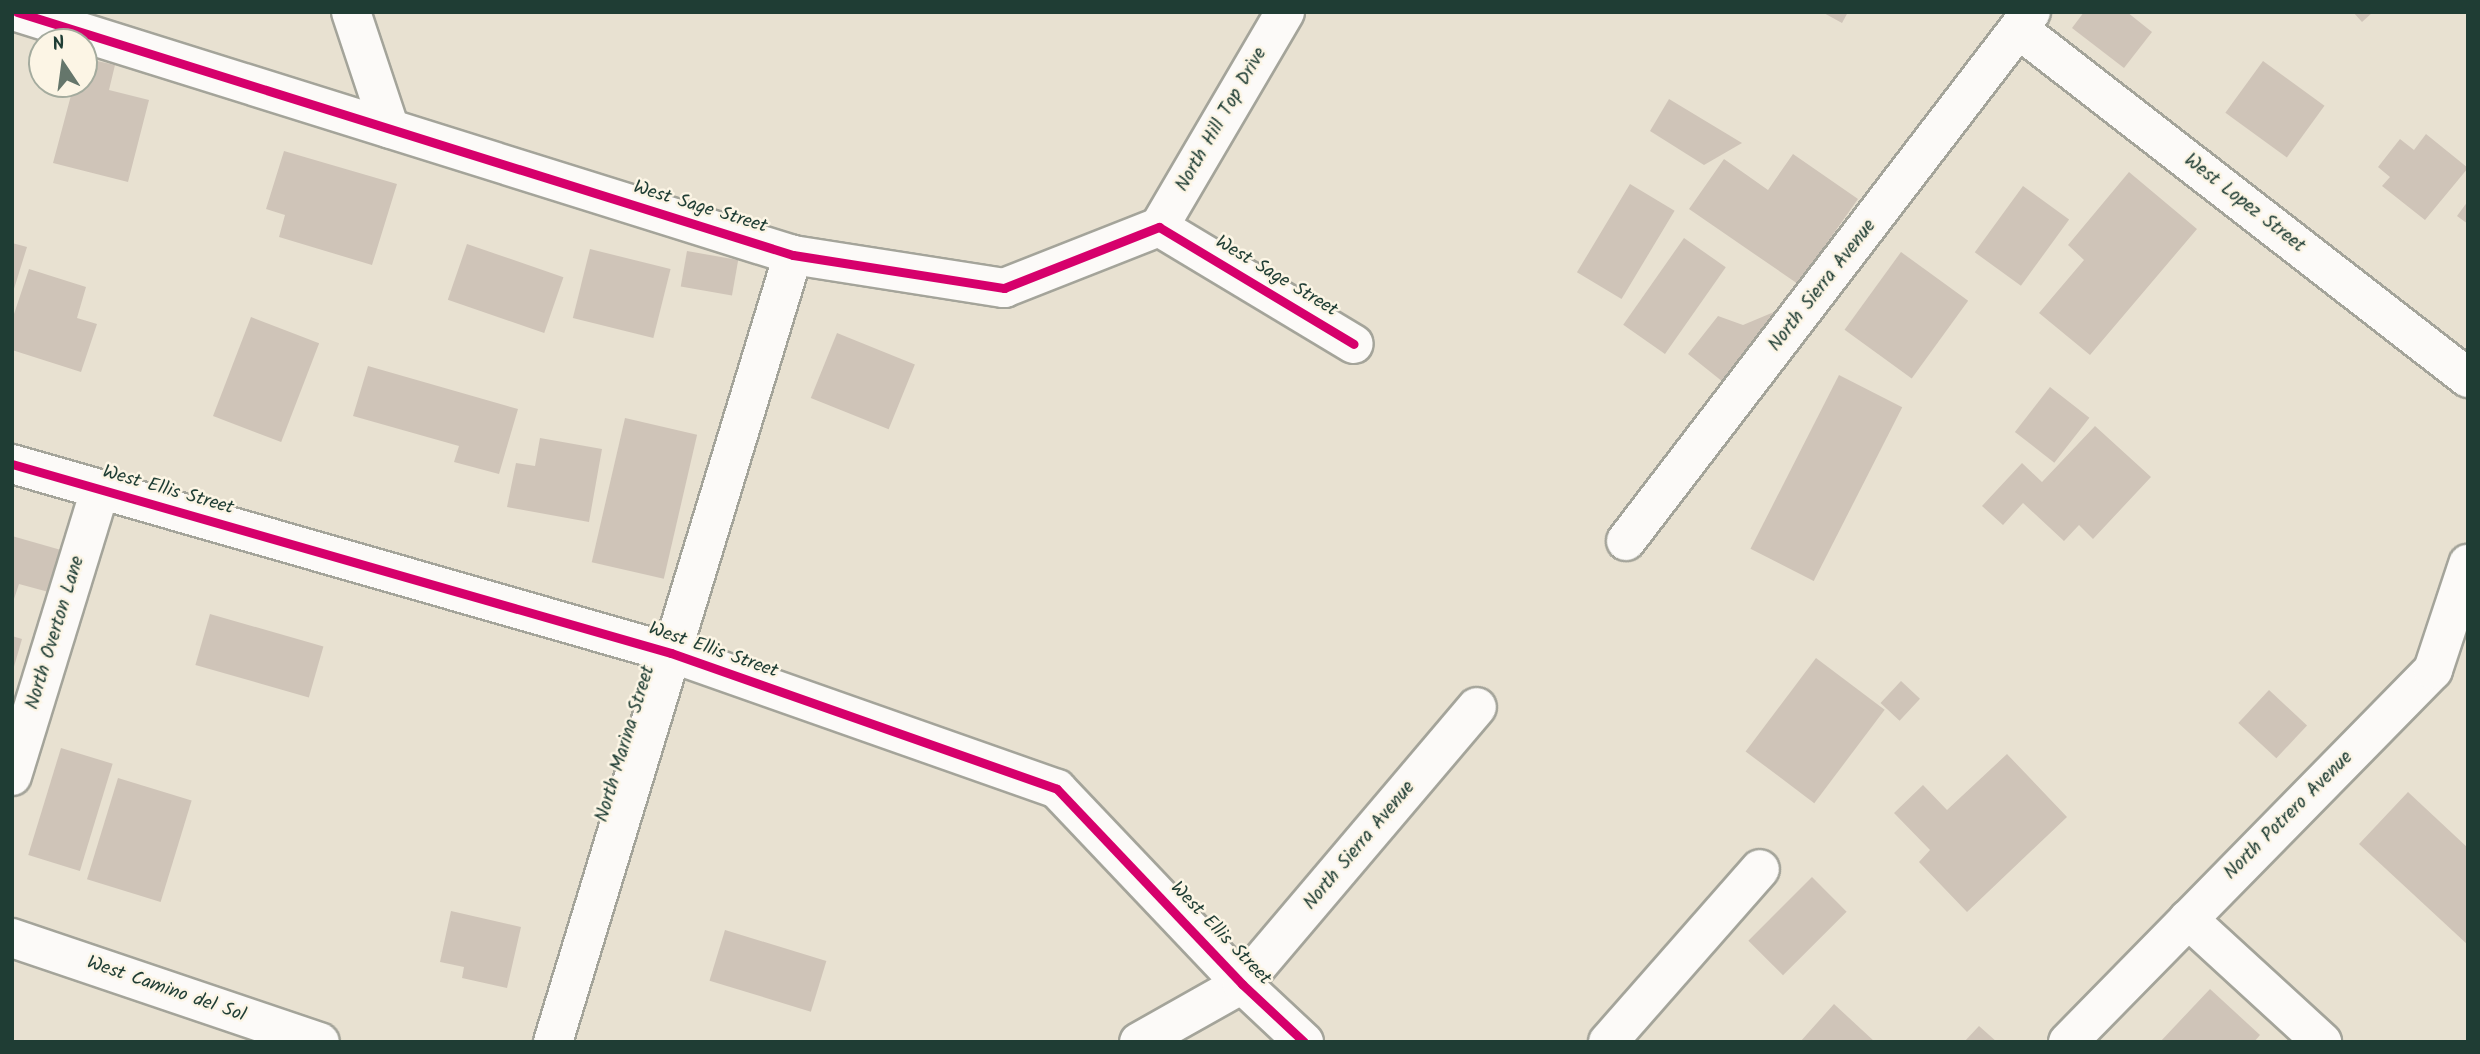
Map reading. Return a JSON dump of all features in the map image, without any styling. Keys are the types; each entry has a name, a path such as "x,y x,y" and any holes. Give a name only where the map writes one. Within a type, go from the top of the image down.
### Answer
{"street":[{"name":"West Sage Street","path":"17,12 793,256 1004,288 1159,227 1353,344"},
{"path":"351,12 390,129"},
{"name":"North Hill Top Drive","path":"1159,227 1285,12"},
{"name":"West Lopez Street","path":"2026,22 2468,378"},
{"name":"North Sierra Avenue","path":"1626,541 2026,22"},
{"name":"North Marina Street","path":"554,1042 793,256"},
{"name":"West Ellis Street","path":"12,464 671,653 1057,789 1242,984 1304,1042"},
{"name":"North Overton Lane","path":"12,776 100,490"},
{"name":"North Potrero Avenue","path":"2068,1042 2433,670 2468,564"},
{"name":"North Sierra Avenue","path":"1242,984 1477,707"},
{"path":"1608,1042 1760,869"},
{"path":"2188,919 2322,1042"},
{"name":"West Camino del Sol","path":"12,937 320,1042"},
{"path":"1139,1042 1242,984"}],"building":[{"path":"1822,12 1848,12 1842,23"},
{"path":"2084,12 2127,12 2152,32 2124,68 2072,28"},
{"path":"2353,12 2373,12 2362,22"},
{"path":"98,61 115,65 109,90 149,100 128,182 53,163 70,98 98,98"},
{"path":"2263,61 2324,106 2287,157 2225,113"},
{"path":"1669,99 1742,143 1704,165 1650,131"},
{"path":"2426,134 2468,168 2425,220 2382,186 2390,177 2378,167 2400,139 2414,150"},
{"path":"284,151 397,184 372,265 279,237 285,215 266,209"},
{"path":"1793,154 1858,199 1798,284 1689,209 1724,159 1768,190"},
{"path":"2129,172 2197,229 2090,355 2039,313 2084,260 2068,245"},
{"path":"1630,184 1675,211 1622,299 1577,272"},
{"path":"2023,186 2069,220 2021,286 1975,252"},
{"path":"2468,201 2468,224 2457,216"},
{"path":"1684,238 1726,267 1665,354 1623,325"},
{"path":"12,243 27,247 13,292 12,292"},
{"path":"467,244 563,277 544,333 448,300"},
{"path":"590,249 671,269 653,338 573,318"},
{"path":"687,251 738,260 732,295 681,286"},
{"path":"1901,252 1968,301 1912,378 1845,330"},
{"path":"29,269 86,287 77,318 97,324 81,372 12,350 12,320"},
{"path":"1774,312 1783,319 1728,386 1688,354 1718,316 1743,325"},
{"path":"251,317 319,343 281,442 213,416"},
{"path":"837,333 915,364 889,429 811,398"},
{"path":"368,366 518,409 499,474 454,462 459,446 353,416"},
{"path":"1839,375 1902,407 1814,581 1750,549"},
{"path":"2050,387 2089,418 2054,463 2015,432"},
{"path":"625,418 697,435 664,579 592,562"},
{"path":"2095,426 2151,477 2093,539 2079,525 2064,541 2023,503 2003,525 1982,506 2022,463 2042,482"},
{"path":"540,438 602,449 589,522 507,507 516,463 535,466"},
{"path":"12,536 68,552 56,594 19,584 12,605"},
{"path":"210,614 323,647 309,697 195,665"},
{"path":"12,636 22,639 13,670 12,670"},
{"path":"1816,658 1885,710 1814,803 1746,751"},
{"path":"1901,681 1920,699 1900,721 1881,703"},
{"path":"2269,690 2307,725 2276,758 2238,723"},
{"path":"61,748 113,764 80,871 28,855"},
{"path":"2007,754 2067,817 1967,912 1919,862 1930,850 1894,813 1923,785 1947,810"},
{"path":"118,778 192,801 161,902 87,879"},
{"path":"2408,792 2468,848 2468,945 2359,844"},
{"path":"1812,877 1847,912 1783,975 1748,941"},
{"path":"451,911 521,927 507,988 462,978 464,967 440,962"},
{"path":"725,930 826,961 811,1012 710,981"},
{"path":"2210,989 2260,1035 2254,1042 2160,1042"},
{"path":"1834,1004 1875,1042 1800,1042"},
{"path":"1979,1026 1997,1042 1964,1042"}],"cycle path":[{"path":"17,12 793,255 1004,288 1159,227 1354,344"},
{"path":"12,464 671,653 1057,789 1242,984 1304,1042"}]}
